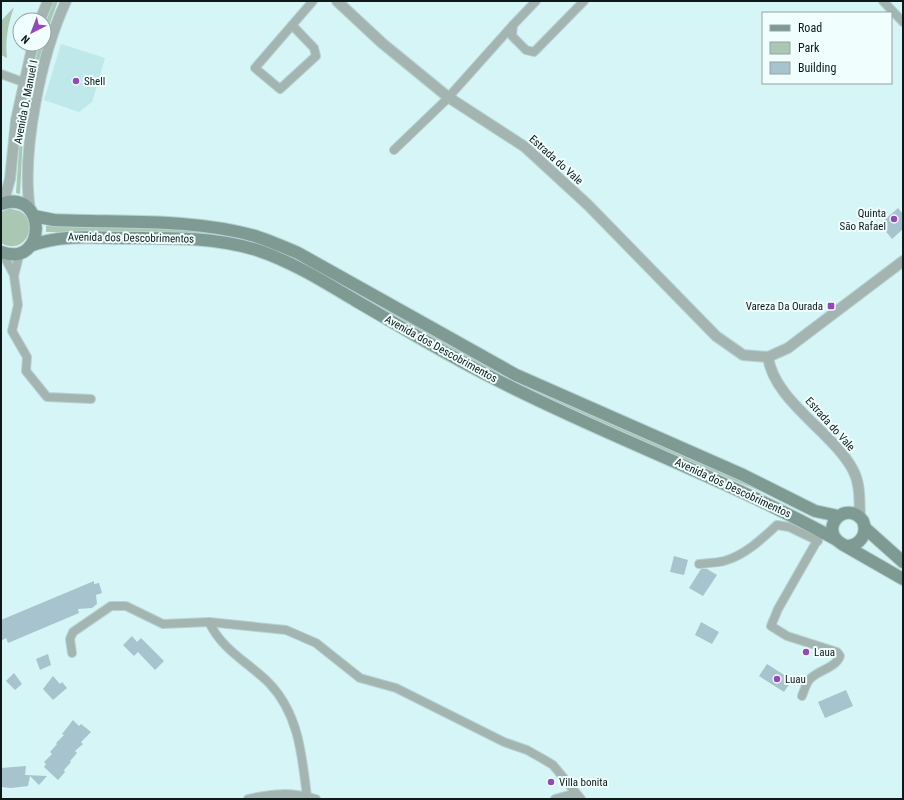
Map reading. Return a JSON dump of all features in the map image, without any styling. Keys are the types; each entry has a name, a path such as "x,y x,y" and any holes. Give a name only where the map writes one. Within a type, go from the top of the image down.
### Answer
{"main road":[{"name":"Avenida dos Descobrimentos","path":"2,204 17,203 32,213 54,220 196,225 229,230 273,242 298,253 516,375 743,474 815,511 838,516"},
{"path":"30,246 37,231 32,213"},
{"name":"Avenida dos Descobrimentos","path":"20,252 30,246 59,237 206,240 258,251 288,263 322,281 482,373 520,392 702,473 820,537 835,539"},
{"path":"2,252 20,252"},
{"path":"903,562 863,523 848,513 838,516 832,525 835,539 903,579"},
{"path":"846,546 851,546 860,542 864,533 863,523"}],"street":[{"path":"43,12 48,1"},
{"name":"Avenida D. Manuel I","path":"32,213 26,175 33,119 49,47 58,17 66,1"},
{"path":"292,25 314,48 316,56 280,89 255,68 292,25 313,1"},
{"name":"Estrada do Vale","path":"337,1 382,42 448,97 524,147 588,205 716,336 743,355 768,357 769,367 783,390 853,469 856,476 863,523"},
{"path":"394,150 448,97 536,1"},
{"path":"513,26 512,36 526,50 534,52 584,1"},
{"path":"883,1 903,22"},
{"path":"498,43 506,40 519,42"},
{"name":"Avenida D. Manuel I","path":"2,204 10,179 16,120 23,82 31,52"},
{"path":"1,74 23,82"},
{"path":"2,252 14,276 18,305 12,332 27,357 26,371 47,397 91,399"},
{"path":"14,276 20,252"},
{"path":"768,357 788,348 903,261"},
{"path":"699,564 723,561 738,555 757,544 777,525 790,527 820,537 778,609 771,626 787,636 837,652 840,656 832,666 817,673 808,680 802,696"},
{"path":"72,653 70,639 73,632 111,606 126,606 163,624 209,622 286,630 304,636 316,643 360,678 396,688 504,742 527,750 553,765 571,784 580,799"},
{"path":"209,622 224,645 268,683 283,700 295,725 300,746 307,797"},
{"path":"555,799 571,784"},
{"path":"248,799 290,793 316,799"},
{"path":"555,799 569,795 580,799"}],"shaded area":[{"path":"61,44 105,58 92,102 79,112 44,100"}],"green space":[{"path":"54,1 58,1 52,17 52,12 50,12"},
{"path":"14,7 10,20 6,45 7,58 1,55 1,21"},
{"path":"37,52 41,52 23,136 20,194 16,193 20,135"},
{"path":"8,209 19,211 26,217 29,224 29,232 25,239 19,244 11,246 1,243 1,212"},
{"path":"46,226 176,228 227,235 262,243 289,254 510,377 568,405 782,499 745,485 579,414 473,362 294,260 190,233 46,232"}],"building":[{"name":"Quinta São Rafael","path":"898,208 903,214 903,229 892,239 880,224"},
{"path":"674,556 688,560 684,575 670,572"},
{"path":"701,569 707,569 717,575 703,596 689,588"},
{"path":"94,581 94,584 99,583 102,593 96,595 97,604 92,608 78,609 79,613 8,643 6,638 1,641 1,620"},
{"path":"701,622 719,632 712,644 695,635"},
{"path":"132,636 137,642 141,638 164,661 155,670 138,652 134,656 123,645"},
{"path":"48,654 51,665 40,670 36,659"},
{"path":"767,664 792,680 784,692 759,676"},
{"path":"14,673 22,684 15,690 6,681"},
{"path":"53,676 60,684 62,682 67,688 53,700 43,689"},
{"path":"846,690 853,706 825,718 818,702"},
{"path":"73,720 79,726 81,724 91,732 81,742 83,744 75,751 77,753 58,780 44,767 46,764 44,762 52,754 50,752 64,735 62,734"},
{"path":"26,766 25,775 47,776 39,785 30,776 28,786 11,788 1,787 1,768"}],"place":[{"name":"Shell","path":"76,81"},
{"name":"Quinta São Rafael","path":"894,219"},
{"name":"Vareza Da Ourada","path":"831,306"},
{"name":"Laua","path":"806,652"},
{"name":"Luau","path":"777,679"},
{"name":"Villa bonita","path":"551,782"}]}
